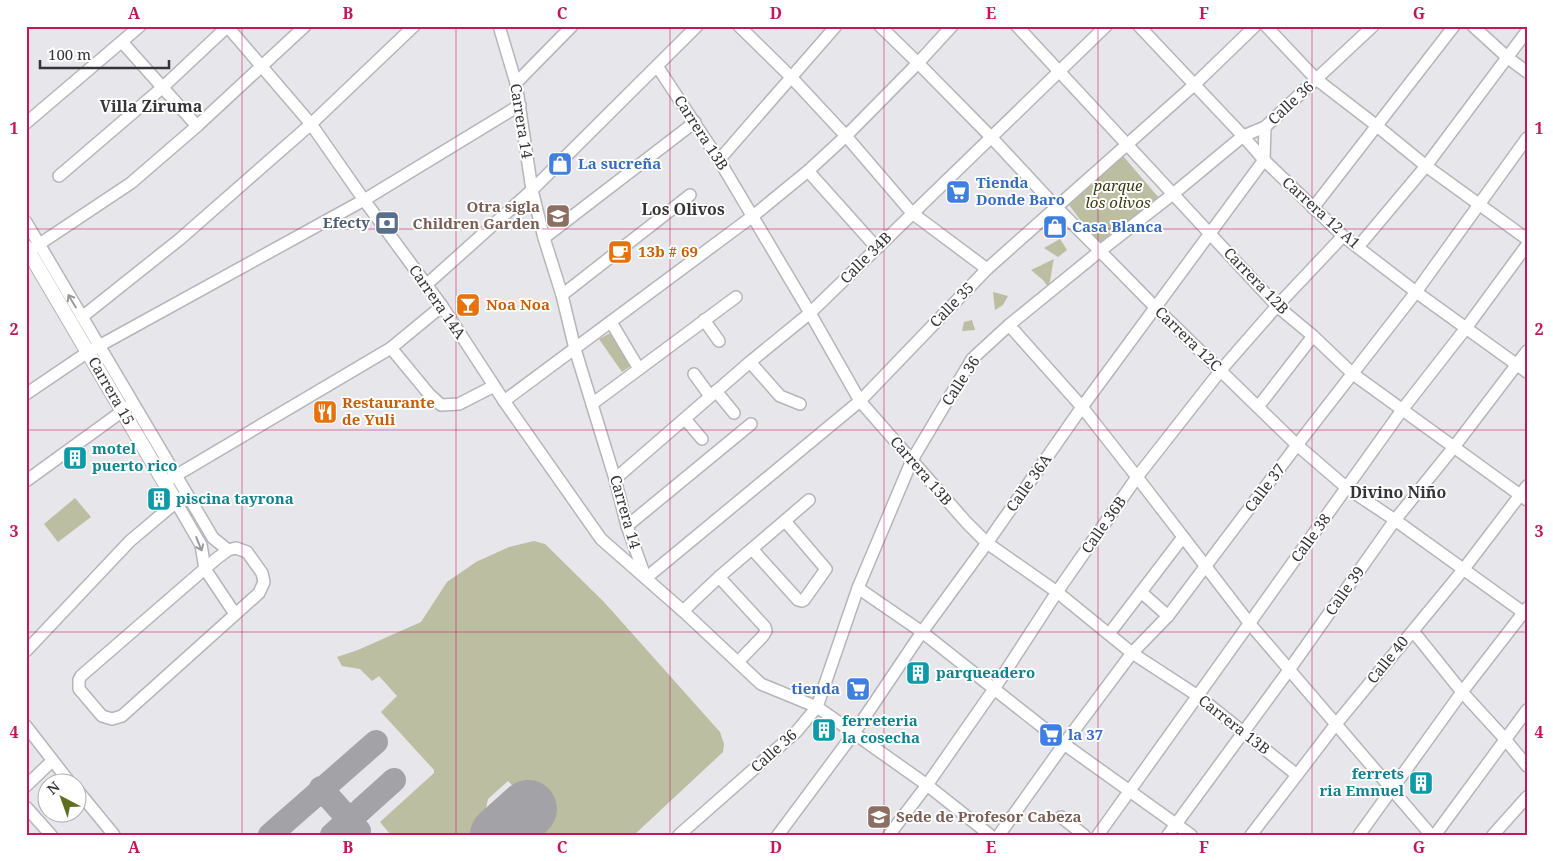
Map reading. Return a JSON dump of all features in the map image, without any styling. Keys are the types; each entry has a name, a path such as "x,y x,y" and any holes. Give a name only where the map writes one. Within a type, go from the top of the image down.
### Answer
{"main road":[{"name":"Carrera 15","path":"31,247 94,349 181,498"}],"street":[{"path":"26,123 140,26"},
{"path":"59,176 163,86 227,26"},
{"name":"Carrera 14A","path":"227,26 311,124 442,306 504,401 601,539 646,578"},
{"path":"31,247 131,182 197,126 305,26"},
{"path":"82,316 180,240 311,124 414,26"},
{"name":"Carrera 14","path":"499,26 516,83 532,190 544,238 562,295 575,349 615,478 627,526 646,578 762,684 817,707 927,785 990,835"},
{"path":"516,83 572,26"},
{"path":"426,285 532,190 697,26"},
{"path":"739,26 791,77 846,136 912,213 987,269"},
{"path":"719,160 836,26"},
{"name":"Carrera 12C","path":"880,26 991,137 1057,208 1156,308 1297,445 1347,488 1526,612"},
{"path":"504,401 753,216 808,171 846,136 952,26"},
{"name":"Carrera 12B","path":"1017,26 1277,306 1313,336 1353,374 1454,447 1525,494"},
{"name":"Calle 34B","path":"615,478 810,313 1106,26"},
{"name":"Carrera 12 A1","path":"1139,26 1264,160 1343,236 1416,292 1527,372"},
{"name":"Calle 35","path":"646,578 860,400 987,269 1128,145 1255,26"},
{"path":"1266,26 1316,79 1426,166 1527,239"},
{"name":"Calle 36","path":"679,835 797,730 817,707 858,588 912,460 972,359 1010,325 1243,136 1265,127 1374,26"},
{"path":"1313,208 1454,26"},
{"path":"1473,26 1508,58 1527,72"},
{"path":"1358,247 1426,166 1527,31"},
{"path":"122,42 197,126"},
{"name":"Carrera 13B","path":"657,66 719,160 860,400 966,522 988,543 1057,592 1132,653 1198,696 1297,775"},
{"path":"26,394 94,349 364,200 520,105"},
{"path":"544,238 695,122"},
{"path":"1264,160 1265,127"},
{"name":"Calle 37","path":"999,835 1132,653 1168,616 1416,292 1527,138"},
{"name":"Calle 36A","path":"778,835 854,733 922,632 988,543 1082,407 1264,160"},
{"path":"808,171 877,248"},
{"path":"562,295 690,195"},
{"name":"Carrera 15","path":"26,222 31,247 82,316 94,349"},
{"name":"Calle 36B","path":"889,835 927,785 994,689 1057,592 1137,477 1221,370 1277,306 1343,236"},
{"name":"Calle 38","path":"1098,835 1402,410 1466,328 1527,244"},
{"path":"592,404 736,297"},
{"path":"170,479 391,348 442,306"},
{"path":"704,320 720,341"},
{"path":"611,322 639,369"},
{"path":"1010,325 1082,407 1250,624 1431,835"},
{"path":"1258,406 1313,336"},
{"path":"391,348 429,394 441,405 459,404 494,386"},
{"name":"Calle 39","path":"1168,835 1244,733 1395,520 1454,447 1527,351"},
{"path":"750,362 780,396 800,404"},
{"path":"694,374 734,413"},
{"path":"26,481 128,407"},
{"path":"684,419 702,439"},
{"path":"627,526 751,424"},
{"name":"Calle 40","path":"1251,835 1336,724 1525,494"},
{"path":"26,651 130,541 181,498"},
{"name":"Carrera 15","path":"181,498 213,538 228,550"},
{"name":"Carrera 15","path":"181,498 202,545 205,569 235,614"},
{"path":"683,611 719,577 809,500"},
{"path":"752,549 798,600 802,602 826,569 785,521"},
{"path":"1109,634 1182,537"},
{"path":"236,548 247,552 262,573 264,579 259,593 122,716 112,719 102,716 81,693 78,685 82,676 228,550 236,548"},
{"path":"719,577 765,626 766,631 763,636 738,662"},
{"path":"858,588 922,632 1064,744 1191,835"},
{"path":"1140,592 1168,616"},
{"path":"1359,835 1462,692 1526,612"},
{"path":"1413,631 1462,692 1527,766"},
{"path":"1435,835 1527,710"},
{"path":"26,726 63,774"},
{"path":"26,786 52,761"},
{"path":"1493,835 1527,797"},
{"path":"88,803 114,835"},
{"path":"26,807 51,835"},
{"path":"1061,817 1084,835"}],"green space":[{"name":"parque los olivos","path":"1123,156 1159,198 1098,244 1067,202"},
{"path":"1060,239 1067,250 1058,257 1044,248"},
{"path":"1054,259 1050,280 1048,287 1031,270"},
{"path":"993,292 1008,296 1003,305 995,310"},
{"path":"972,320 975,330 962,331 964,322"},
{"path":"614,331 635,363 622,372 599,339"},
{"path":"75,498 91,517 58,542 44,524"},
{"path":"534,541 545,544 604,602 720,732 724,744 723,752 634,835 526,835 543,818 508,781 488,799 483,822 468,835 391,835 380,822 434,773 434,770 381,712 397,696 379,676 372,681 360,669 342,666 337,657 358,650 421,622 447,582 476,562 509,547"}],"taxiway":[{"path":"270,835 376,742"},
{"path":"332,835 345,823 353,824 352,819 354,816 394,780"},
{"path":"321,788 359,831"}],"runway":[{"path":"499,835 528,809"}],"place":[{"name":"La sucreña","path":"560,164"},
{"name":"Tienda Donde Baro","path":"958,192"},
{"name":"Otra sigla Children Garden","path":"558,216"},
{"name":"Efecty","path":"387,223"},
{"name":"Casa Blanca","path":"1055,227"},
{"name":"13b # 69","path":"620,252"},
{"name":"Noa Noa","path":"468,305"},
{"name":"Restaurante de Yuli","path":"325,412"},
{"name":"motel puerto rico","path":"75,458"},
{"name":"piscina tayrona","path":"159,499"},
{"name":"parqueadero","path":"918,673"},
{"name":"tienda","path":"858,689"},
{"name":"ferreteria la cosecha","path":"824,730"},
{"name":"la 37","path":"1051,735"},
{"name":"ferrets ria Emnuel","path":"1421,783"},
{"name":"Sede de Profesor Cabeza","path":"879,817"}],"district":[{"name":"Villa Ziruma","path":"151,106"},
{"name":"Los Olivos","path":"683,209"},
{"name":"Divino Niño","path":"1398,492"}]}
